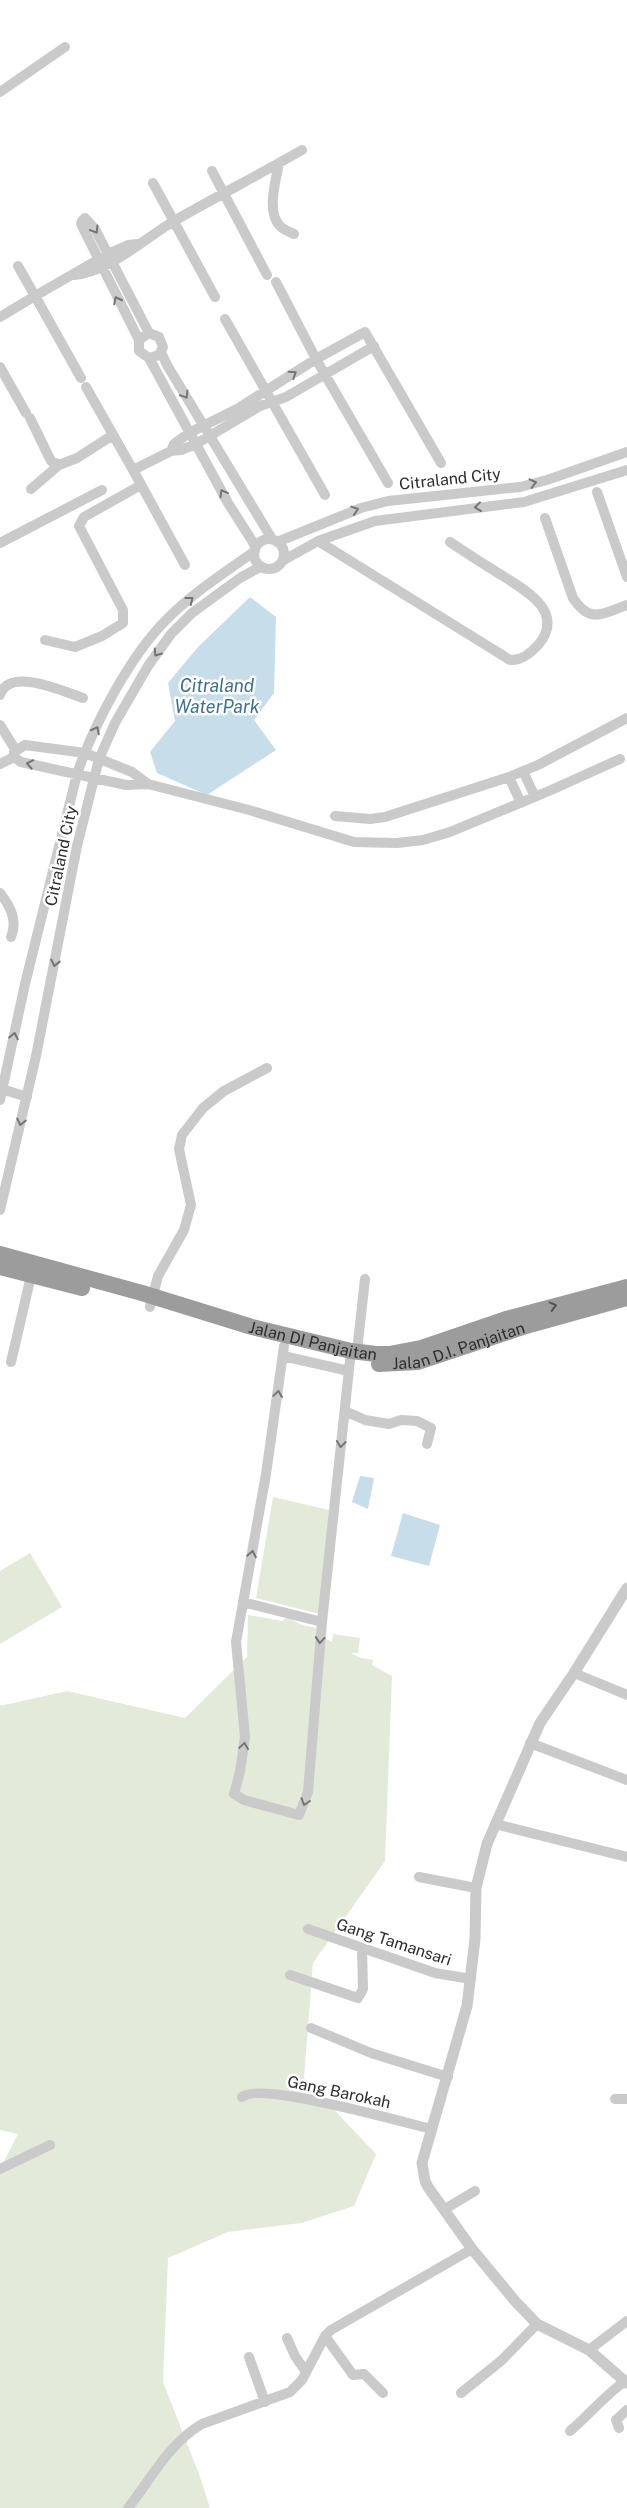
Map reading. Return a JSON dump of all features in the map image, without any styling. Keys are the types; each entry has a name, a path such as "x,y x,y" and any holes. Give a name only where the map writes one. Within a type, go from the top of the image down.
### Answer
{"highway":[{"name":"Jalan DI Panjaitan","path":"0,1254 151,1302 252,1327 352,1359 402,1352 432,1345 506,1319 627,1286"},
{"name":"Jalan D.I. Panjaitan","path":"0,1267 31,1276 151,1302 284,1351 321,1359 352,1359 386,1365 418,1362 526,1326 627,1298"}],"street":[{"path":"0,92 65,46"},
{"path":"0,317 74,275 83,266 99,263 128,245 138,244 173,222 302,150"},
{"path":"279,163 274,195 275,217 280,226 294,234"},
{"path":"212,171 267,275"},
{"path":"153,183 215,297"},
{"path":"149,333 95,229 85,218 81,224 139,340 139,351 148,358 236,515 255,549 256,561 260,567"},
{"path":"18,266 185,566"},
{"path":"276,282 316,359 388,483"},
{"path":"225,319 326,495"},
{"path":"171,451 174,444 189,433 237,409 363,332 367,333 441,463"},
{"path":"139,340 149,333 155,334 162,341 161,352 166,365 252,506 284,550 284,560"},
{"path":"133,470 171,451 182,450 196,444 273,401 286,397 326,375 374,346"},
{"path":"148,358 156,357 161,352"},
{"path":"0,367 28,415 51,461 59,465"},
{"path":"31,489 59,465 77,458 113,435"},
{"name":"Citraland City","path":"0,1100 25,984 77,774 85,753 126,674 155,633 183,605 255,549 262,541 275,540 361,508 388,501 520,487 547,480 627,452"},
{"name":"Citraland City","path":"0,1210 27,1097 69,885 93,779 99,759 115,723 148,666 171,634 192,613 240,578 260,567 276,568 284,560 318,541 338,533 375,521 524,502 627,470"},
{"path":"45,640 75,647 80,646 102,636 123,623 123,610 79,526 84,517 141,485"},
{"path":"0,543 102,490"},
{"path":"597,492 627,577"},
{"path":"236,515 252,506"},
{"path":"545,518 573,598 580,609 587,615 594,616 627,605"},
{"path":"332,519 338,533"},
{"path":"318,541 510,660 517,660 527,655 537,646 547,630 546,619 541,605 529,592 450,542"},
{"path":"0,691 9,684 20,680 31,681 83,698"},
{"path":"335,816 360,819 385,817 510,777 627,718"},
{"path":"0,724 15,753 22,762 93,779 136,786 148,784"},
{"path":"0,764 25,745 85,753 132,772 148,784 249,810 354,842 371,844 422,840 450,832 620,759"},
{"path":"523,771 535,797"},
{"path":"510,777 521,803"},
{"path":"0,893 12,912 14,923 11,937"},
{"path":"151,1302 158,1276 184,1230 192,1206 178,1149 182,1135 203,1108 224,1090 267,1068"},
{"path":"2,1089 27,1097"},
{"path":"11,1362 31,1276"},
{"path":"284,1351 266,1474 236,1642 245,1737 234,1794 244,1800 299,1815 308,1792 322,1622 345,1411 365,1279"},
{"path":"345,1411 365,1420 389,1424 401,1420 417,1422 432,1428 427,1444"},
{"path":"570,2432 590,2414 602,2399 626,2382 589,2350 537,2324 515,2301 472,2249 428,2187 422,2163 462,2030 471,1979 476,1888 481,1862 495,1824 540,1723 627,1588"},
{"path":"243,1602 322,1622"},
{"path":"574,1673 627,1695"},
{"path":"530,1743 627,1780"},
{"path":"495,1824 627,1857"},
{"path":"419,1877 476,1888"},
{"name":"Gang Tamansari","path":"308,1929 435,1973 471,1979"},
{"path":"290,1975 358,1998 362,1989 362,1948"},
{"path":"312,2028 371,2053 448,2077"},
{"name":"Gang Barokah","path":"242,2097 246,2093 255,2092 296,2096 431,2129"},
{"path":"615,2099 627,2099"},
{"path":"0,2169 50,2145"},
{"path":"445,2209 475,2191"},
{"path":"128,2508 163,2459 191,2430 218,2418 290,2392 306,2372 325,2336 331,2330 472,2249"},
{"path":"589,2350 627,2322"},
{"path":"461,2393 502,2360 537,2324"},
{"path":"325,2336 353,2374 364,2374 384,2393"},
{"path":"287,2338 295,2356 306,2372"},
{"path":"248,2357 265,2402"},
{"path":"619,2428 616,2420 627,2410"}],"green space":[{"path":"273,1497 329,1510 320,1614 256,1598"},
{"path":"30,1553 62,1607 0,1644 0,1571"},
{"path":"248,1615 282,1621 287,1617 302,1625 316,1628 316,1633 332,1642 333,1634 360,1638 358,1653 351,1653 361,1658 373,1660 372,1665 392,1676 385,1861 313,1963 304,2078 376,2154 354,2206 301,2223 228,2232 168,2258 163,2382 199,2474 210,2508 0,2508 0,2169 18,2134 0,2130 0,1706 67,1691 185,1718 247,1657"}],"water":[{"name":"Citraland WaterPark","path":"250,597 276,617 274,693 254,720 276,750 207,795 157,773 150,752 175,721 168,683 198,647"},
{"path":"360,1476 374,1478 368,1509 352,1502"},
{"path":"403,1513 440,1525 429,1566 391,1556"}]}
